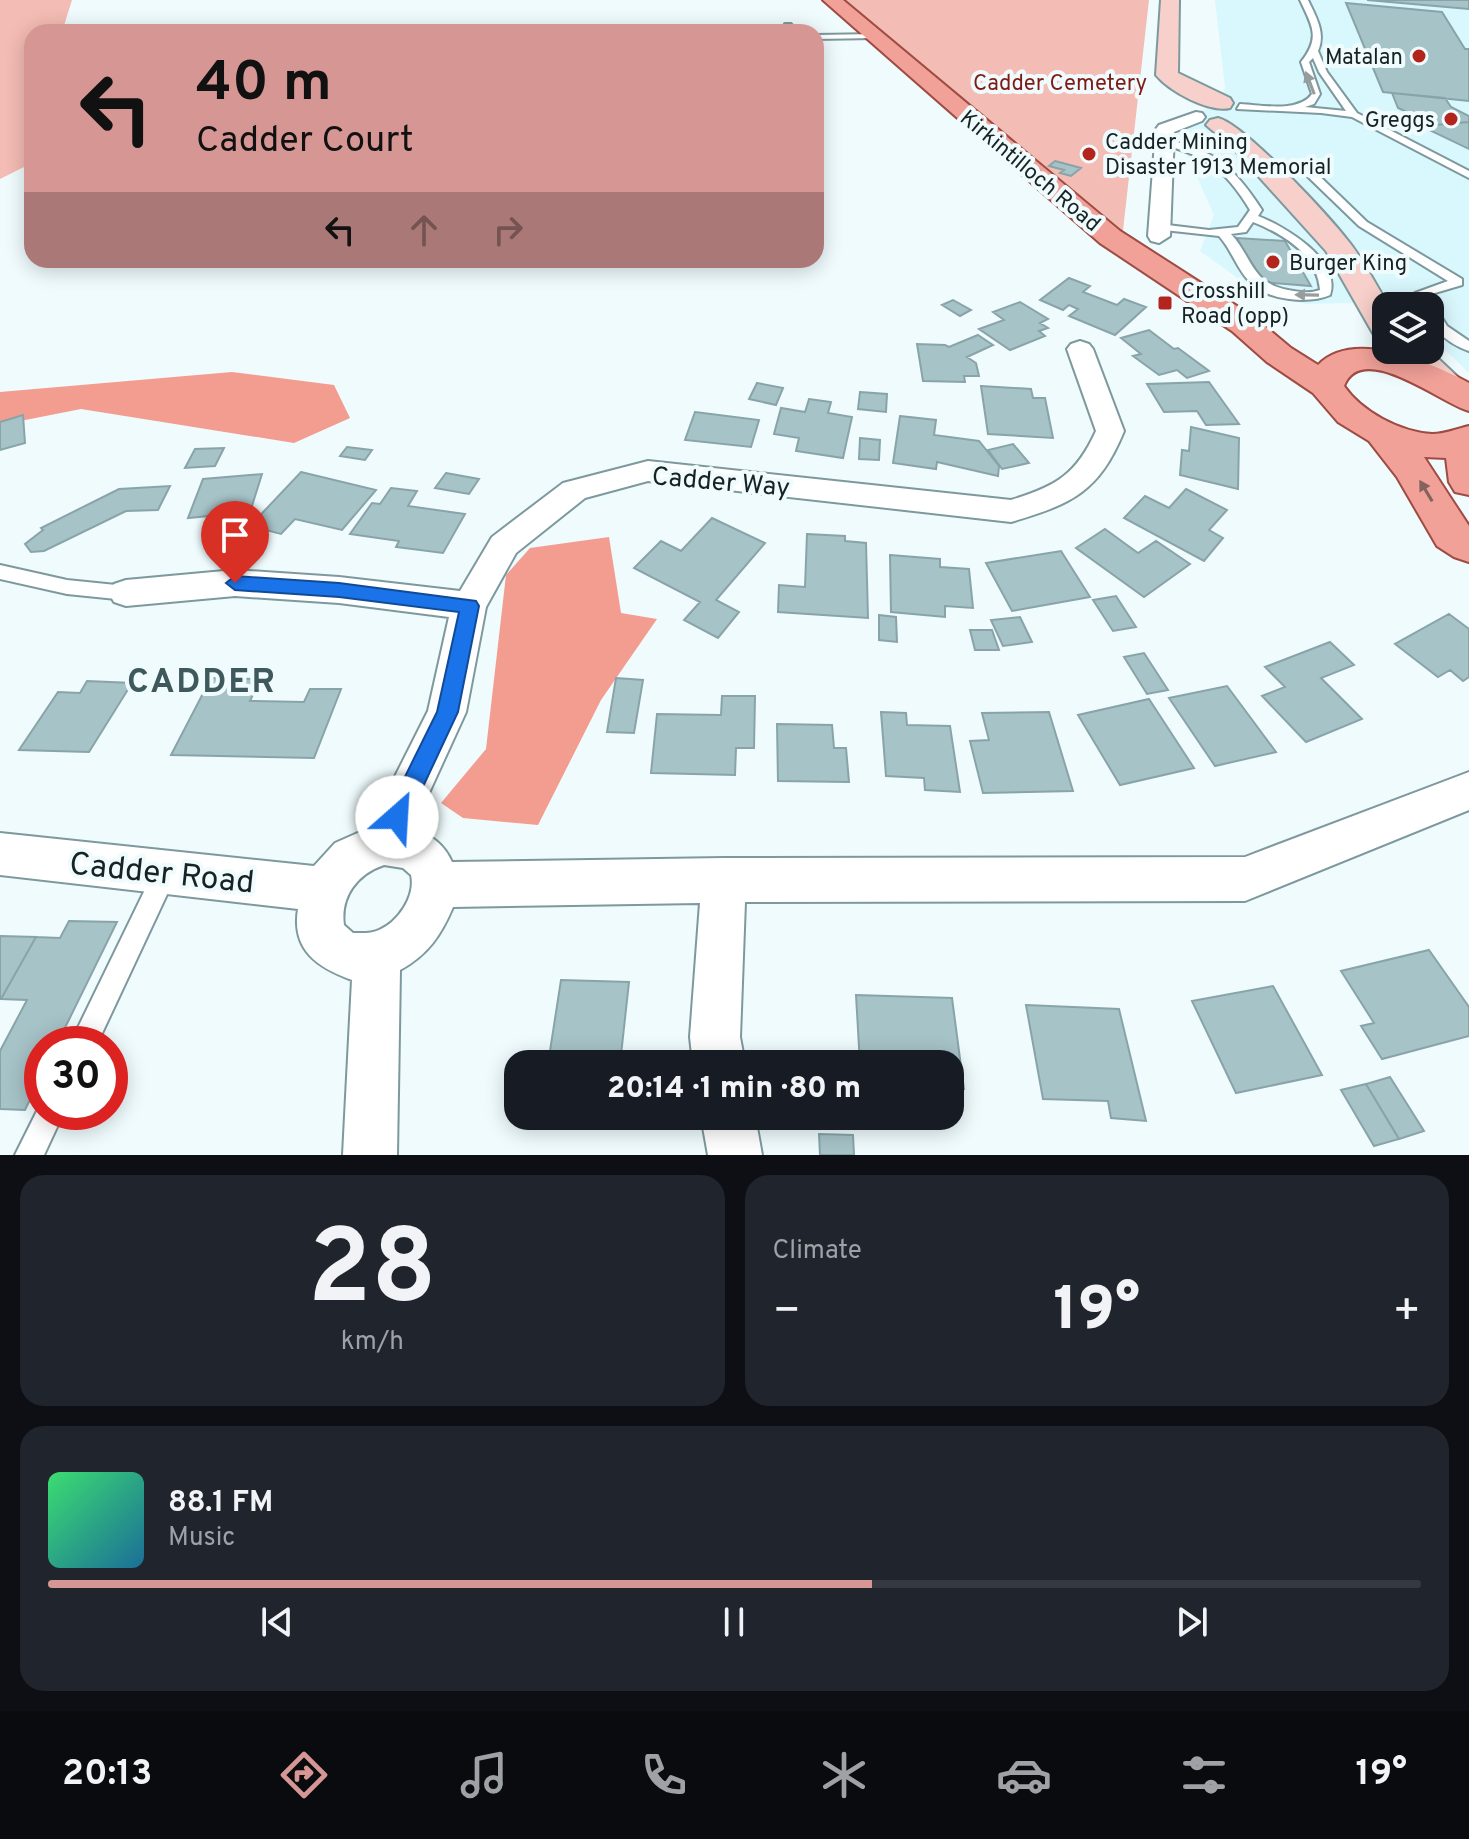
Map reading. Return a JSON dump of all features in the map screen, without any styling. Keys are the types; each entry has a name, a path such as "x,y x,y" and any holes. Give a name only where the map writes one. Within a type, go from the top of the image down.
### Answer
{"main road":[{"name":"Kirkintilloch Road","path":"832,0 1110,237 1243,324 1279,355 1372,355"},
{"path":"1170,0 1167,75 1227,118 1338,247 1372,355 1331,399 1343,411 1383,434 1427,444 1466,440 1469,482"},
{"path":"1401,364 1423,371 1456,390"},
{"path":"1383,434 1412,469 1452,535 1469,546"}],"street":[{"path":"1159,232 1165,129 1227,118"},
{"name":"Cadder Way","path":"384,844 447,712 469,606 504,545 574,490 648,471 1011,511 1063,496 1097,464 1110,431 1080,349"},
{"path":"126,593 235,583 339,590 469,606"},
{"path":"436,885 724,880 1245,879 1469,791"},
{"path":"384,844 415,848 427,857 434,870 436,885 425,920 412,935 396,947 377,955 357,958 340,952 327,942 319,927 319,909 324,890 334,873 349,859 384,844"},
{"name":"Cadder Road","path":"0,854 324,890"},
{"path":"717,1050 715,1037 724,880"},
{"path":"370,1155 377,955"},
{"path":"731,1130 735,1155"}],"lane":[{"path":"1227,118 1311,102 1316,94 1305,62 1322,44 1304,0"},
{"path":"824,37 875,36"},
{"path":"1315,53 1323,72 1354,115"},
{"path":"1330,60 1334,74 1330,80"},
{"path":"1286,109 1354,115 1469,175"},
{"path":"1227,118 1354,115"},
{"path":"1159,232 1242,230 1256,210 1240,185 1213,157 1191,146 1163,142"},
{"path":"1305,168 1363,224 1458,282 1424,292"},
{"path":"1222,232 1239,255 1252,281 1265,290 1317,297 1326,292 1327,283 1308,248 1291,234 1251,217"},
{"path":"1444,330 1469,347"},
{"path":"0,572 67,587 126,593"},
{"path":"92,1026 165,873"},
{"path":"29,1155 41,1130"}],"shaded area":[{"path":"1215,0 1469,0 1469,373 1444,349 1444,292 1372,292 1372,303 1307,304 1261,295 1200,251 1214,215 1177,133 1222,95 1225,88"},
{"path":"232,372 334,385 350,418 294,443 81,409 0,425 0,392"},
{"path":"609,537 621,613 657,619 601,700 538,825 463,818 441,803 486,749 506,575 530,548"}],"green space":[{"path":"0,0 72,0 64,24 24,24 24,167 0,179"},
{"name":"Cadder Cemetery","path":"837,0 1149,0 1122,239"}],"building":[{"path":"1367,0 1469,0 1469,9"},
{"path":"1346,3 1442,12 1465,49 1469,49 1469,101 1383,92"},
{"path":"1392,93 1445,98 1451,107 1469,116 1469,122 1435,125 1398,108"},
{"path":"1469,122 1469,149 1423,127 1435,125"},
{"path":"1055,161 1081,168 1071,176 1060,173 1064,170 1049,166"},
{"name":"Burger King","path":"1237,238 1285,241 1311,286 1260,282"},
{"path":"1069,278 1090,286 1083,292 1117,305 1124,299 1146,307 1115,335 1069,316 1078,309 1069,305 1063,310 1040,300"},
{"path":"953,300 971,310 960,316 942,305"},
{"path":"1020,302 1048,319 1040,323 1048,328 1039,331 1045,336 1010,350 979,329 1004,320 993,312"},
{"path":"1149,330 1209,371 1187,378 1177,370 1159,375 1133,356 1141,354 1121,338"},
{"path":"978,335 993,345 967,357 976,363 979,376 964,376 965,382 923,381 917,344 949,347"},
{"path":"1209,382 1239,424 1206,425 1197,411 1164,412 1147,384"},
{"path":"757,383 783,388 776,405 749,399"},
{"path":"981,386 1031,389 1033,398 1045,398 1053,438 988,434"},
{"path":"860,392 887,394 886,412 858,409"},
{"path":"809,399 831,402 828,413 852,417 843,458 796,451 799,438 774,434 781,408 805,412"},
{"path":"695,412 759,420 751,447 685,440"},
{"path":"23,415 25,443 0,450 0,422"},
{"path":"900,416 936,420 934,435 979,441 999,466 998,476 937,462 936,469 893,463"},
{"path":"1191,427 1239,438 1238,489 1180,475 1182,450 1189,451"},
{"path":"860,438 880,440 879,460 859,459"},
{"path":"1013,444 1029,463 1002,469 988,450"},
{"path":"347,447 372,450 365,460 340,456"},
{"path":"224,448 215,466 185,468 195,449"},
{"path":"301,472 376,490 342,530 295,519 281,534 250,526"},
{"path":"446,473 479,479 469,494 435,488"},
{"path":"262,474 250,512 188,518 203,479"},
{"path":"170,486 158,510 126,511 44,551 31,552 25,544 43,530 41,528 119,489"},
{"path":"391,488 417,491 408,506 465,514 443,553 396,547 399,541 350,534 372,503 380,504"},
{"path":"1186,489 1227,510 1209,530 1223,538 1204,561 1124,518 1145,496 1169,508"},
{"path":"712,518 765,543 716,600 739,612 718,638 684,620 700,602 634,568 661,541 681,551"},
{"path":"1105,529 1138,553 1156,541 1190,564 1144,597 1076,548"},
{"path":"807,534 845,536 845,541 866,543 868,618 778,612 779,585 805,587"},
{"path":"1061,551 1090,597 1012,611 986,563"},
{"path":"890,555 940,559 940,567 969,569 973,608 945,606 945,617 891,612"},
{"path":"1116,596 1136,627 1113,631 1093,600"},
{"path":"1449,614 1469,629 1469,677 1463,681 1450,670 1438,677 1395,644"},
{"path":"879,615 896,617 897,642 879,640"},
{"path":"1020,617 1032,642 1003,646 991,620"},
{"path":"970,630 992,630 999,650 975,650"},
{"path":"1330,642 1354,665 1321,678 1362,719 1306,742 1262,696 1285,687 1265,667"},
{"path":"1144,653 1168,690 1147,694 1124,657"},
{"path":"211,678 260,679 250,701 304,702 310,689 341,689 314,758 171,755"},
{"path":"616,678 643,680 634,733 607,732"},
{"path":"87,681 132,683 89,752 19,750 58,692 80,693"},
{"path":"1227,686 1276,752 1215,766 1169,698"},
{"path":"722,696 755,696 754,748 736,748 735,775 651,773 657,714 721,715"},
{"path":"1149,699 1194,768 1120,785 1078,715"},
{"path":"881,712 906,713 907,725 950,726 960,792 925,790 924,778 886,776"},
{"path":"1049,712 1073,791 983,793 970,741 989,740 982,713"},
{"path":"777,724 832,725 834,748 846,748 849,782 778,781"},
{"path":"69,921 117,922 66,1026 24,1026 24,1110 0,1109 0,1051 27,1000 1,999 36,937 60,938"},
{"path":"0,936 36,937 1,999 0,999"},
{"path":"1429,950 1469,1007 1469,1036 1382,1059 1361,1026 1374,1023 1341,971"},
{"path":"561,980 629,982 622,1050 550,1050"},
{"path":"1273,986 1322,1075 1236,1093 1192,1001"},
{"path":"856,995 952,998 959,1050 859,1050"},
{"path":"1026,1005 1119,1009 1146,1121 1111,1118 1108,1101 1043,1099"},
{"path":"1390,1077 1424,1131 1399,1139 1366,1084"},
{"path":"1366,1084 1399,1139 1374,1146 1341,1090"},
{"path":"819,1134 853,1135 854,1155 820,1155"}],"place":[{"name":"Matalan","path":"1419,56"},
{"name":"Greggs","path":"1451,119"},
{"name":"Cadder Mining Disaster 1913 Memorial","path":"1089,154"},
{"name":"Burger King","path":"1273,262"},
{"name":"Crosshill Road (opp)","path":"1165,303"}],"district":[{"name":"CADDER","path":"202,680"}],"route":[{"path":"235,583 339,590 469,606 447,712 397,817"}]}
